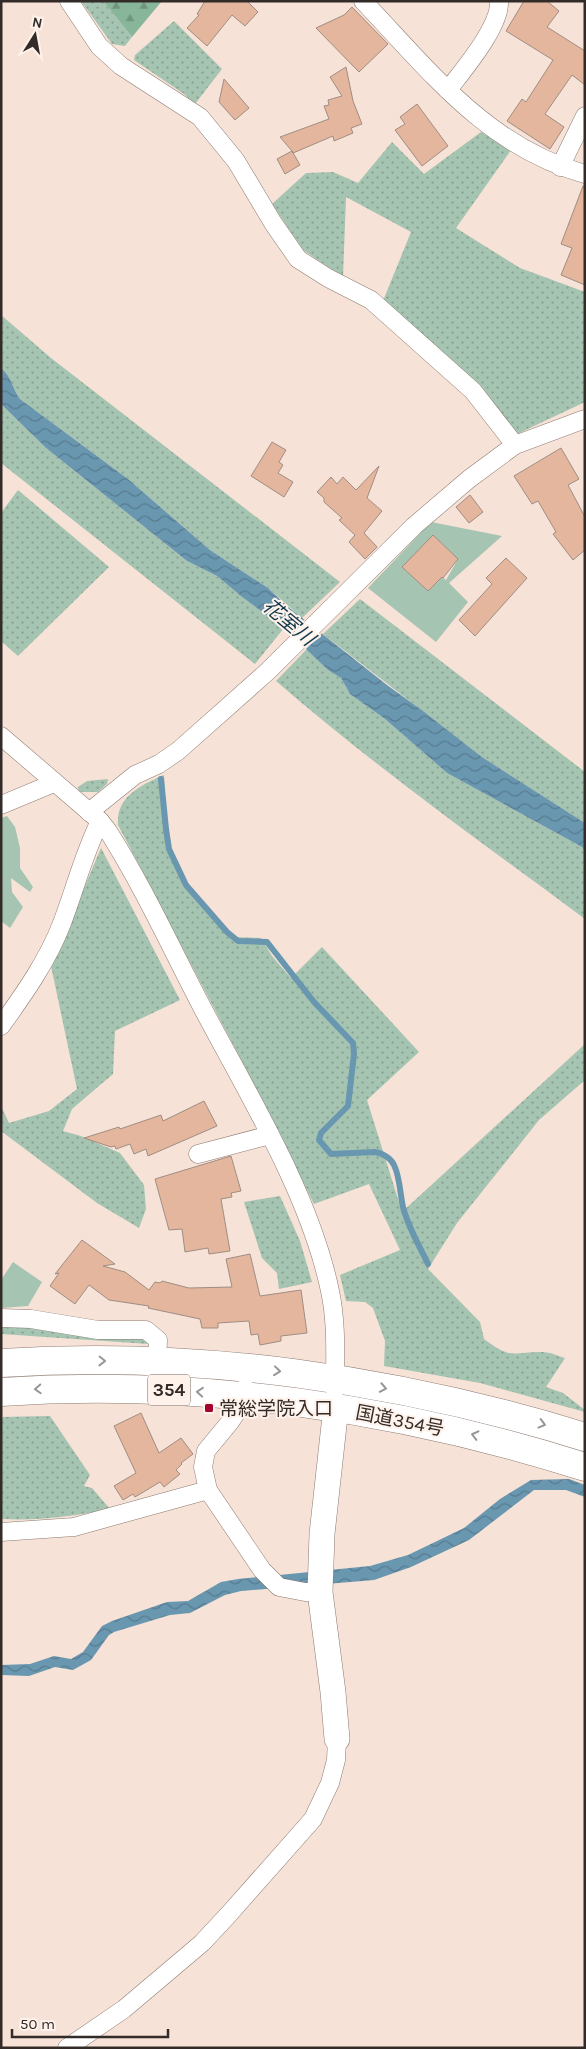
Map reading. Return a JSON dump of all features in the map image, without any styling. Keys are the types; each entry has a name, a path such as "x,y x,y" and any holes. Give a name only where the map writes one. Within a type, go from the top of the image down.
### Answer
{"highway":[{"name":"国道354号","path":"1,1364 36,1361 157,1376 244,1396 336,1407 471,1434 539,1452 585,1467"},
{"name":"国道354号","path":"1,1392 95,1388 157,1376 247,1368 336,1379 480,1408 585,1437"}],"street":[{"path":"69,1 99,46 121,66 200,117 236,162 298,259 328,278 371,300 473,391 515,445"},
{"path":"363,1 448,90 478,118 502,136 560,167 585,174"},
{"path":"448,90 496,20 500,8 499,1"},
{"path":"560,167 585,116"},
{"path":"1,1026 26,991 62,925 94,817 136,775 159,764 178,751 268,671 431,511 515,445 585,419"},
{"path":"1,736 94,817 115,842 270,1135 304,1206 322,1261 330,1292 336,1329 336,1407 322,1534 320,1592 337,1739 336,1760 330,1783 313,1819 202,1944 132,2003 67,2048"},
{"path":"1,805 54,783"},
{"path":"198,1154 270,1135"},
{"path":"1,1318 31,1319 98,1330 146,1330 158,1340 157,1376"},
{"path":"247,1368 244,1396 230,1422 206,1450 203,1467 208,1490 262,1570 279,1587 305,1592 320,1592"},
{"path":"1,1532 74,1527 208,1490"}],"green space":[{"path":"81,1 103,1 132,37 125,46 112,44"},
{"path":"103,1 162,1 132,37"},
{"path":"174,21 222,69 195,104 184,94 134,60 135,55"},
{"path":"481,132 511,150 456,228 520,268 585,292 585,402 515,435 482,387 383,301 411,232 346,197 343,277 303,250 272,204 306,173 333,172 358,183 392,142 424,174"},
{"path":"1,315 51,358 340,582 302,618 268,588 210,550 128,479 20,399 1,368"},
{"path":"1,404 46,448 187,561 217,576 284,628 255,664 1,463"},
{"path":"18,490 109,567 18,656 1,641 1,513"},
{"path":"431,522 502,536 449,583 468,602 436,642 368,588","holes":["433,535 458,559 446,580 442,577 428,591 403,567"]},
{"path":"360,599 585,772 585,823 482,757 323,634"},
{"path":"307,649 328,670 341,678 350,694 385,719 447,773 582,847 585,851 585,919 389,773 276,681"},
{"path":"164,775 167,837 184,886 229,937 261,938 272,956 291,978 322,947 419,1052 367,1100 402,1212 585,1044 585,1080 539,1120 457,1223 428,1269 480,1322 484,1339 493,1346 512,1353 545,1352 565,1358 546,1387 563,1393 585,1410 585,1412 480,1383 384,1366 385,1341 373,1308 365,1302 346,1301 340,1275 400,1250 369,1184 314,1204 248,1073 118,825 119,811 128,797 139,788"},
{"path":"108,779 107,784 98,792 79,792 78,787 87,781"},
{"path":"7,816 15,827 20,848 20,868 33,887 30,892 11,878 12,892 23,907 10,928 1,921 1,818"},
{"path":"101,848 180,1000 115,1031 113,1074 72,1109 63,1131 81,1136 120,1153 144,1185 146,1209 139,1228 97,1203 1,1131 1,1106 9,1123 49,1111 77,1089 51,966"},
{"path":"280,1196 300,1241 312,1282 279,1289 277,1273 262,1258 244,1202"},
{"path":"13,1262 42,1282 28,1306 1,1308 1,1280"},
{"path":"1,1326 33,1327 144,1338 149,1344 1,1334"},
{"path":"50,1416 90,1475 84,1486 92,1488 110,1509 56,1517 1,1519 1,1417"}],"water":[{"name":"花室川","path":"1,368 20,399 128,479 210,550 268,588 287,606 387,685 482,757 585,823 585,851 582,847 447,773 385,719 350,694 341,678 328,670 284,628 217,576 187,561 46,448 1,404"},
{"path":"569,1479 585,1485 585,1497 566,1490 534,1490 469,1540 411,1567 374,1580 241,1591 225,1595 190,1613 170,1615 114,1632 109,1635 91,1660 73,1670 55,1667 29,1676 1,1675 1,1665 30,1664 54,1656 71,1659 83,1652 102,1626 167,1602 188,1601 221,1582 370,1566 408,1555 464,1528 500,1499 531,1480"}],"pier":[{"path":"306,618 323,632 304,651 288,635"}],"building":[{"path":"205,1 247,1 258,12 245,26 232,15 207,46 187,28 199,15 197,14"},
{"path":"524,1 547,1 559,11 547,27 585,51 585,85 572,75 545,114 564,127 550,149 507,121 522,99 526,102 553,60 506,31"},
{"path":"352,7 388,44 359,72 316,28 344,15"},
{"path":"346,67 353,101 362,124 351,128 353,133 334,141 333,136 293,153 300,165 285,174 277,159 292,151 280,137 329,119 324,106 329,105 328,100 342,96 330,77"},
{"path":"224,79 249,108 235,120 219,102"},
{"path":"417,104 448,146 422,166 395,130 405,124 400,117"},
{"path":"583,186 585,187 585,285 561,275 572,248 561,244"},
{"path":"272,442 286,450 279,462 283,465 278,473 293,482 284,497 251,476"},
{"path":"561,448 579,479 568,485 585,517 585,550 573,560 553,534 556,532 538,501 532,504 514,476"},
{"path":"379,466 367,498 382,511 364,533 377,547 365,559 349,542 355,535 339,520 342,518 324,502 324,498 317,492 331,477 337,484 343,477 356,490"},
{"path":"470,495 483,512 469,523 456,507"},
{"path":"433,535 458,559 443,578 428,591 402,567"},
{"path":"506,558 527,578 475,636 459,620 492,584 486,578"},
{"path":"204,1101 217,1126 148,1156 146,1149 134,1154 130,1144 116,1149 115,1146 111,1147 84,1138 119,1127 120,1129 161,1115 163,1121"},
{"path":"231,1156 241,1191 231,1193 232,1197 221,1199 230,1251 209,1254 208,1248 185,1252 182,1229 169,1230 155,1179"},
{"path":"82,1240 115,1264 103,1266 125,1272 149,1290 155,1282 160,1283 162,1281 189,1288 232,1287 226,1259 250,1254 260,1296 301,1290 307,1333 281,1336 281,1341 260,1345 258,1334 251,1335 249,1321 218,1323 218,1328 202,1328 200,1319 148,1308 149,1306 109,1300 89,1285 75,1304 50,1286 59,1273 55,1274"},
{"path":"141,1413 159,1453 181,1438 193,1454 181,1463 176,1470 180,1474 164,1487 160,1482 135,1497 133,1494 123,1500 114,1486 136,1473 114,1426"}],"waterway":[{"path":"161,779 169,849 186,885 227,932 238,941 267,942 314,1002 353,1043 354,1054 348,1106 321,1133 319,1140 331,1154 375,1152 391,1160 398,1175 405,1214 428,1264"}],"place":[{"name":"常総学院入口","path":"209,1408"}]}
